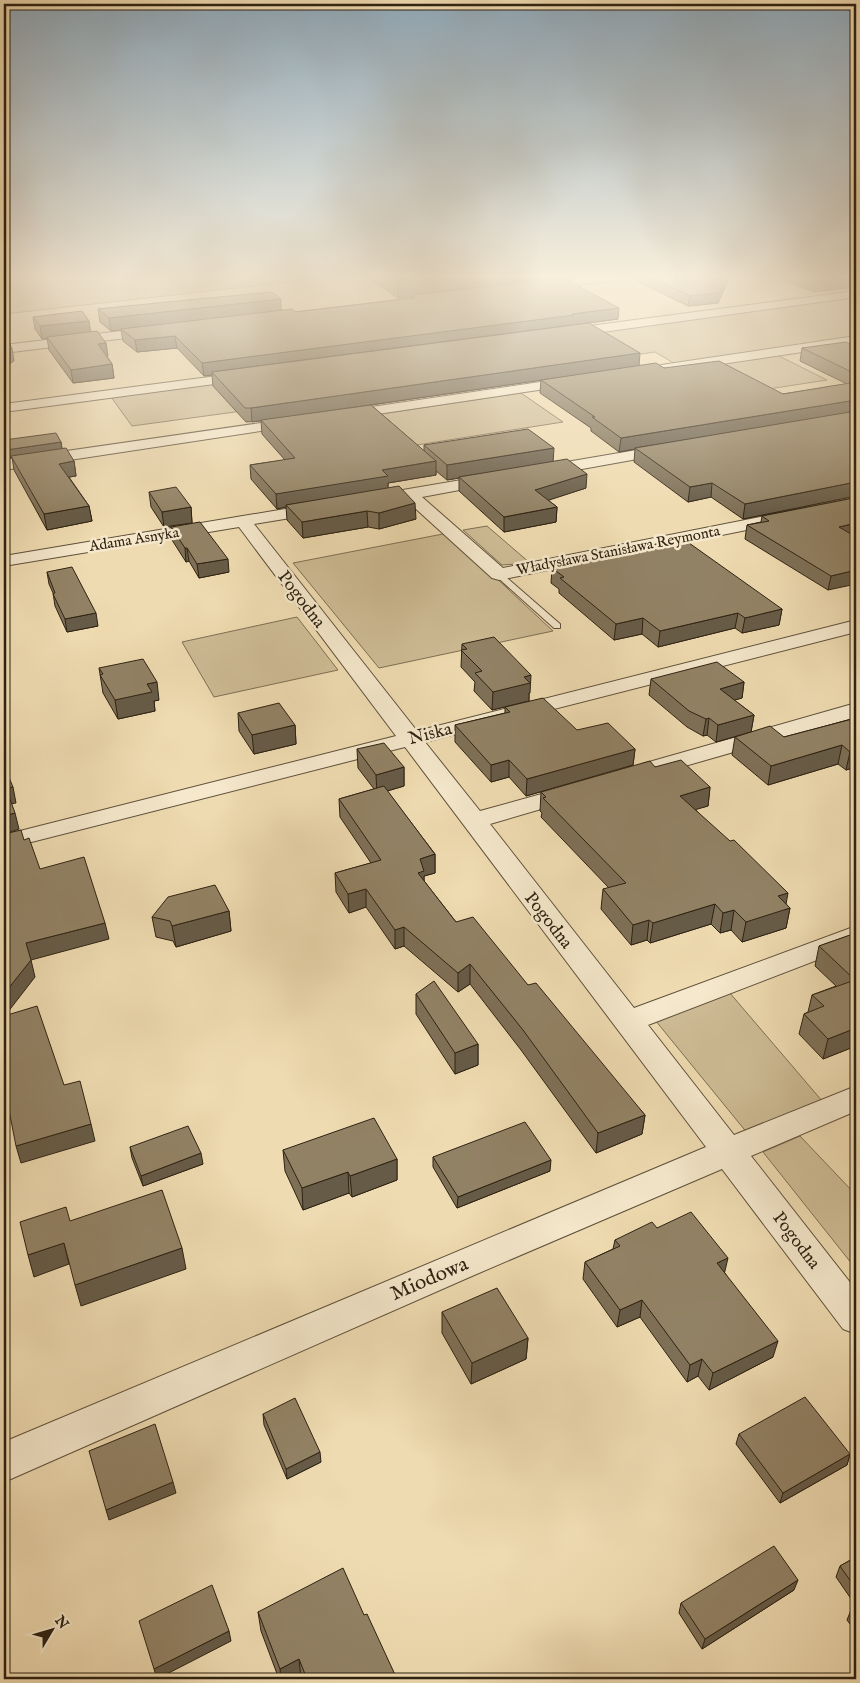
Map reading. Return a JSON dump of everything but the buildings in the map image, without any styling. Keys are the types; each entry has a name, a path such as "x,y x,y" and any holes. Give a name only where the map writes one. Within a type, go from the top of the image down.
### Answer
{"street":[{"path":"651,370 743,357"},
{"path":"4,408 257,374"},
{"path":"329,417 593,379"},
{"path":"4,465 309,420"},
{"path":"526,474 681,448"},
{"path":"360,502 506,478"},
{"name":"Władysława Stanisława Reymonta","path":"409,494 499,574 856,502"},
{"name":"Adama Asnyka","path":"4,561 341,505"},
{"name":"Pogodna","path":"244,521 408,738 856,1318"},
{"name":"Niska","path":"4,842 408,738 856,626"},
{"path":"626,776 856,710"},
{"path":"473,821 597,785"},
{"path":"628,1021 856,935"},
{"name":"Miodowa","path":"4,1462 450,1269 730,1153 856,1098"}],"lane":[{"path":"499,574 557,626"}],"shaded area":[{"path":"521,357 624,357 540,369"},
{"path":"663,357 733,357 677,365"},
{"path":"766,357 780,357 827,380 762,390 714,364"},
{"path":"231,381 257,409 132,426 111,397"},
{"path":"521,393 563,422 417,445 381,414"},
{"path":"487,526 530,563 502,565 463,530"},
{"path":"448,533 553,631 379,668 293,563"},
{"path":"297,617 338,670 214,697 182,642"},
{"path":"729,992 823,1102 748,1134 655,1020"},
{"path":"800,1136 856,1195 856,1269 763,1152"}]}
